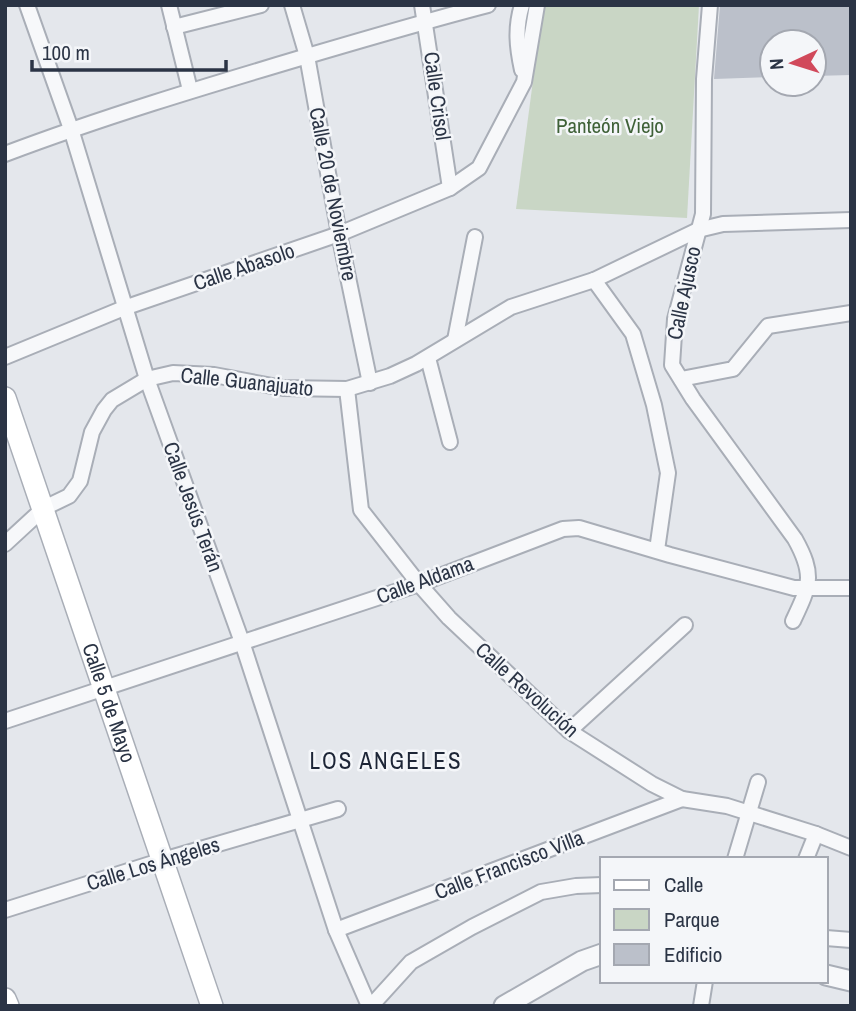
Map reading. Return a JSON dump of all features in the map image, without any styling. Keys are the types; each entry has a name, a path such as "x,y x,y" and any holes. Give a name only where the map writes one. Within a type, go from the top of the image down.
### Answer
{"main road":[{"name":"Calle 5 de Mayo","path":"5,398 212,1006"},
{"path":"5,999 8,1006"}],"street":[{"name":"Calle Jesús Terán","path":"27,5 71,130 147,379 242,642 336,930 370,1006"},
{"path":"169,5 190,90"},
{"path":"174,27 261,5"},
{"name":"Calle 20 de Noviembre","path":"292,5 307,56 339,234 370,383"},
{"name":"Calle Crisol","path":"422,5 450,188"},
{"path":"5,154 190,90 488,5"},
{"path":"522,5 517,23 517,45 524,82"},
{"path":"524,82 537,5"},
{"name":"Calle Ajusco","path":"710,5 704,79 703,214 675,319 672,365 795,539 806,558 810,575 808,589"},
{"name":"Calle Abasolo","path":"5,357 124,308 339,234 450,188 479,168 524,82"},
{"name":"Calle Guanajuato","path":"5,544 44,508 69,496 80,481 92,432 104,410 112,400 147,379 173,373 214,375 283,388 347,389 390,376 428,358 511,307 594,280 698,230 723,224 851,220"},
{"path":"454,340 475,237"},
{"path":"594,280 633,334 654,405 668,473 657,550"},
{"path":"681,379 733,369 768,326 851,313"},
{"path":"428,358 450,442"},
{"name":"Calle Revolución","path":"347,389 361,510 449,618 569,731 652,784 682,799 727,806 851,848"},
{"name":"Calle Aldama","path":"5,721 419,584 563,529 579,527 794,588 851,588"},
{"path":"793,621 808,589"},
{"path":"569,731 685,625"},
{"path":"737,857 758,782"},
{"name":"Calle Francisco Villa","path":"336,930 682,799"},
{"name":"Calle Los Ángeles","path":"5,910 301,818 338,809"},
{"path":"807,857 816,834"},
{"path":"370,1006 411,962 472,927 541,892 600,885"},
{"path":"828,938 851,940"},
{"path":"504,1006 582,961 600,955"},
{"path":"828,975 851,981"},
{"path":"701,1006 705,983"}],"green space":[{"name":"Panteón Viejo","path":"543,5 699,5 687,218 516,209"}],"building":[{"path":"720,5 851,5 851,75 828,76 828,28 758,28 758,77 714,79"}],"district":[{"name":"LOS ANGELES","path":"386,761"}]}
